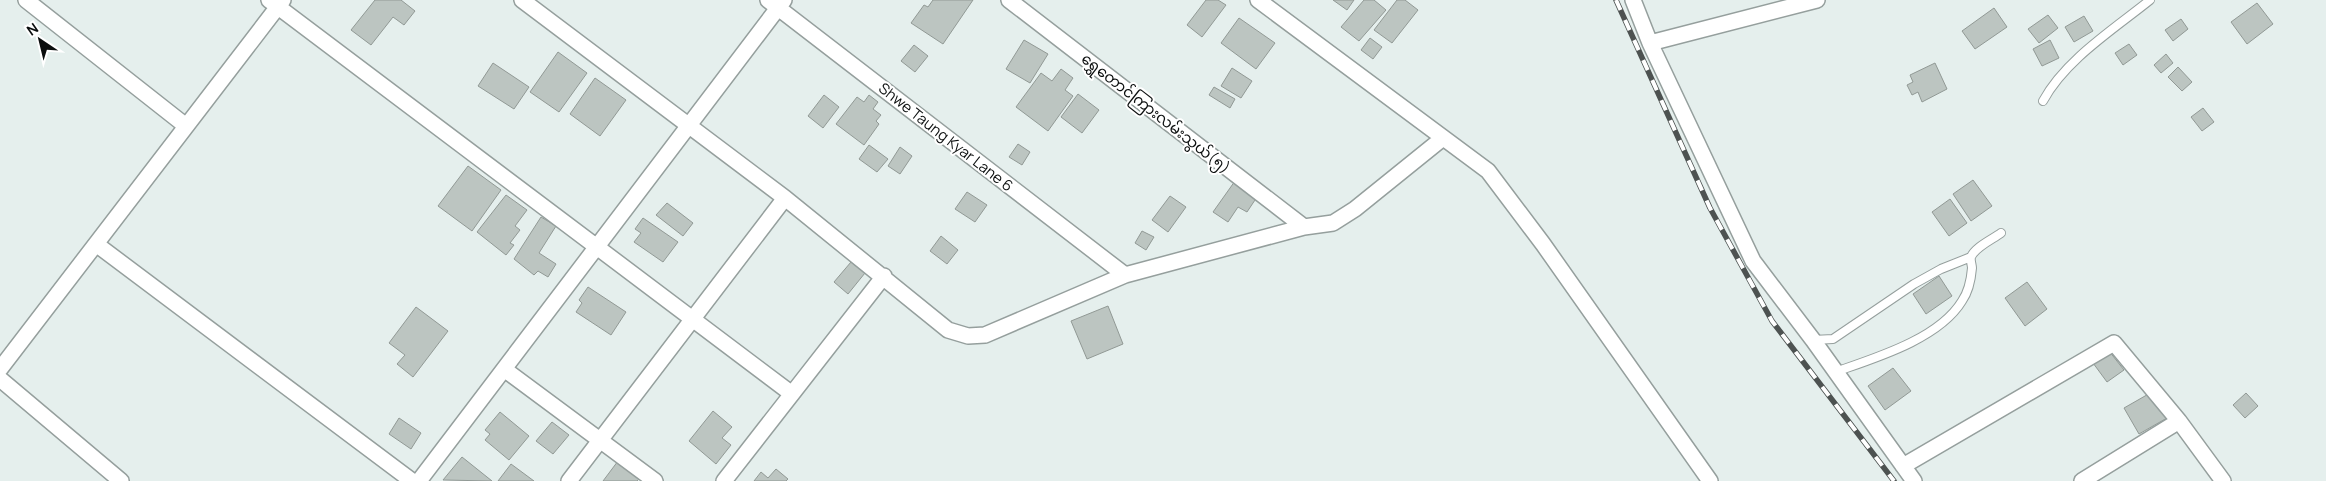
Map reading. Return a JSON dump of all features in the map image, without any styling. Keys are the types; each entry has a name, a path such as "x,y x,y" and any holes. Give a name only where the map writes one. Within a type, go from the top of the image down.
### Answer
{"street":[{"path":"26,0 186,126"},
{"path":"522,0 785,198 884,276 948,330 968,336 985,335 1125,275 1304,227 1333,223 1355,209 1443,138"},
{"name":"ရွှေတောင်ကြားလမ်းသွယ်(၅)","path":"1009,0 1304,227"},
{"path":"1258,0 1488,171 1543,244 1710,481"},
{"path":"1633,0 1650,43 1753,261 1813,340 1914,481"},
{"path":"1650,43 1817,0"},
{"path":"0,369 186,126 277,2 792,394"},
{"path":"419,481 689,126 777,3"},
{"name":"Shwe Taung Kyar Lane 6","path":"777,3 1125,275"},
{"path":"569,481 785,198"},
{"path":"96,244 412,481"},
{"path":"724,481 884,276"},
{"path":"1903,466 2114,343 2179,421 2223,481"},
{"path":"504,368 655,481"},
{"path":"0,379 120,481"},
{"path":"2082,481 2179,421"}],"lane":[{"path":"2043,101 2051,86 2064,70 2150,0"},
{"path":"1813,340 1833,339 1914,284 1941,269 1971,257 1978,248 2001,233"},
{"path":"1835,372 1879,358 1944,321 1962,302 1970,285 1971,257"}],"building":[{"path":"375,0 401,0 415,11 404,25 393,17 371,45 351,30"},
{"path":"933,0 973,0 943,44 911,23 924,5 928,7"},
{"path":"1206,0 1218,0 1226,5 1202,37 1187,25"},
{"path":"1333,0 1354,0 1347,10"},
{"path":"1364,0 1374,0 1386,10 1359,41 1341,27"},
{"path":"1397,0 1405,0 1418,10 1392,43 1374,30"},
{"path":"2257,3 2273,24 2247,44 2231,22"},
{"path":"1994,8 2007,27 1975,49 1962,31"},
{"path":"2048,15 2058,28 2039,43 2028,29"},
{"path":"2084,16 2093,31 2074,42 2065,27"},
{"path":"1239,18 1275,43 1256,69 1221,43"},
{"path":"2181,19 2188,29 2173,41 2165,30"},
{"path":"1370,38 1382,47 1373,59 1361,50"},
{"path":"1024,40 1048,54 1030,83 1006,69"},
{"path":"2050,40 2059,58 2042,66 2033,49"},
{"path":"2129,44 2137,55 2123,65 2115,53"},
{"path":"914,45 928,56 915,72 901,61"},
{"path":"558,52 587,73 559,112 530,92"},
{"path":"2166,54 2173,63 2161,73 2154,65"},
{"path":"493,63 529,87 514,109 478,86"},
{"path":"1935,63 1947,89 1922,102 1918,92 1912,95 1907,85 1913,82 1910,75"},
{"path":"2178,67 2192,82 2182,91 2168,77"},
{"path":"1232,68 1252,81 1241,98 1221,86"},
{"path":"1061,69 1073,78 1065,90 1073,96 1048,131 1016,107 1041,73 1052,81"},
{"path":"595,78 626,100 600,136 570,114"},
{"path":"1214,87 1235,99 1230,108 1209,95"},
{"path":"1078,94 1099,110 1082,133 1061,117"},
{"path":"824,95 839,107 823,128 808,116"},
{"path":"869,95 878,102 873,109 881,115 876,121 879,124 864,145 836,124 857,97 864,102"},
{"path":"2203,108 2214,122 2202,131 2191,117"},
{"path":"1018,144 1030,152 1022,165 1009,157"},
{"path":"869,145 888,159 877,172 859,159"},
{"path":"900,147 912,156 900,174 888,166"},
{"path":"468,166 501,190 472,231 438,206"},
{"path":"1973,180 1992,206 1971,221 1953,194"},
{"path":"1235,181 1257,197 1247,212 1238,207 1228,222 1213,212"},
{"path":"967,192 987,205 975,222 955,209"},
{"path":"506,195 527,210 515,226 520,230 510,243 514,245 506,255 477,232"},
{"path":"1170,196 1186,207 1168,232 1152,220"},
{"path":"1950,199 1967,223 1949,236 1932,212"},
{"path":"667,203 693,223 683,236 656,215"},
{"path":"541,217 556,226 539,253 556,264 548,277 538,271 534,275 514,259"},
{"path":"643,218 678,242 663,262 634,242 641,233 635,229"},
{"path":"1142,231 1154,237 1146,250 1135,243"},
{"path":"941,236 958,250 947,264 930,251"},
{"path":"851,262 865,273 848,294 834,282"},
{"path":"1939,276 1952,296 1926,314 1913,294"},
{"path":"2027,282 2047,309 2025,326 2005,298"},
{"path":"588,287 626,312 611,335 576,312 582,303 579,300"},
{"path":"1108,306 1123,344 1087,359 1071,321"},
{"path":"416,307 448,331 413,377 397,364 405,355 389,343"},
{"path":"2109,351 2124,370 2107,382 2093,363"},
{"path":"1893,368 1911,391 1885,410 1868,386"},
{"path":"2152,392 2167,418 2139,434 2124,408"},
{"path":"2246,393 2258,406 2245,418 2233,405"},
{"path":"713,411 732,427 722,438 731,445 716,464 689,441"},
{"path":"500,412 529,436 509,460 485,440 490,434 485,430"},
{"path":"399,418 421,433 411,449 389,434"},
{"path":"552,422 569,435 553,454 536,441"},
{"path":"462,457 492,481 443,480"},
{"path":"618,461 640,478 637,481 603,481"},
{"path":"511,464 534,481 498,481"},
{"path":"776,469 788,479 786,481 754,481 761,472 768,478"}],"railway":[{"path":"1616,0 1710,208 1772,321 1894,481"}]}
